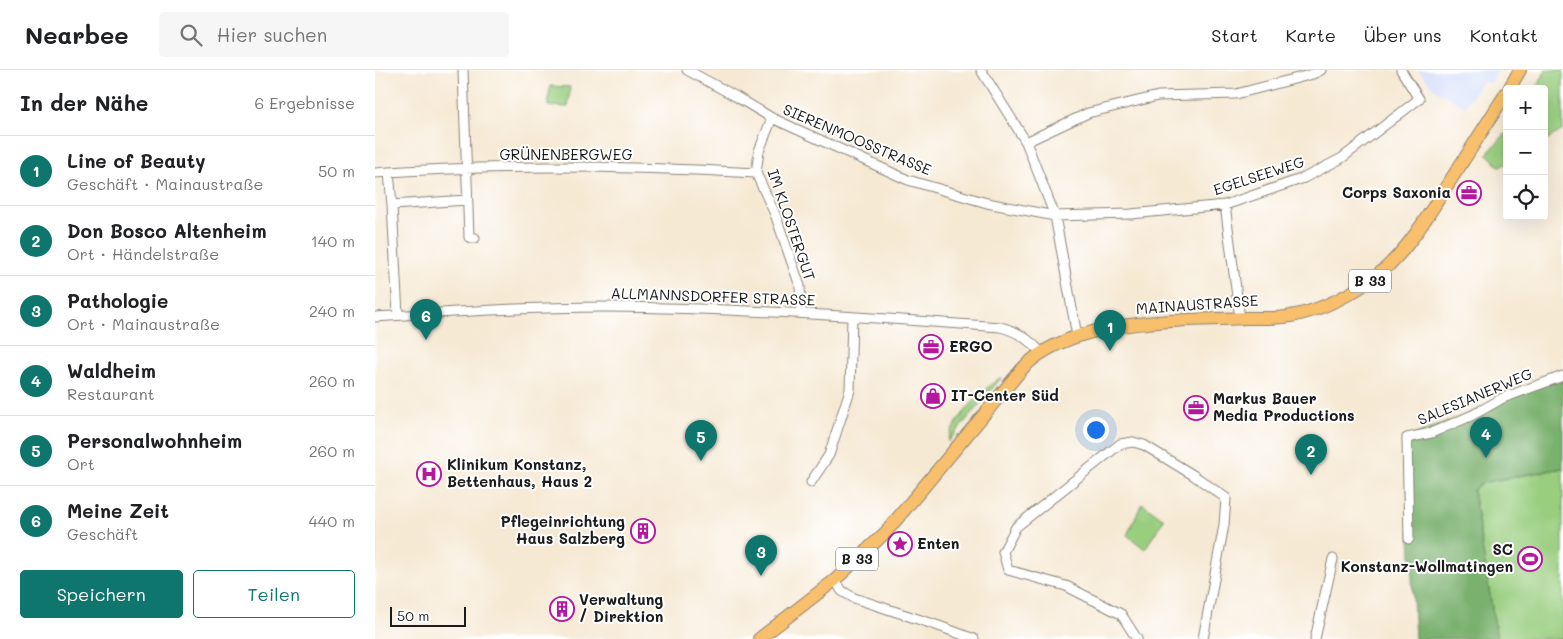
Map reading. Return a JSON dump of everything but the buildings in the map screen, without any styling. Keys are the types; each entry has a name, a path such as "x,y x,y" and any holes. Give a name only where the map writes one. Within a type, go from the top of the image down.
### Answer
{"main road":[{"name":"MAINAUSTRASSE","path":"1511,85 1520,70"},
{"name":"MAINAUSTRASSE","path":"759,639 835,580 886,532 1022,369 1042,353 1077,336 1112,328 1290,316 1320,308 1345,297 1369,282 1387,267 1408,243 1503,98"}],"street":[{"path":"463,70 469,237 475,238"},
{"name":"SIERENMOOSSTRASSE","path":"687,70 771,118 909,180 987,203 1055,216"},
{"path":"981,70 1026,142 1055,216 1077,336"},
{"path":"1026,142 1088,113 1158,96 1236,94 1313,74 1321,70"},
{"name":"EGELSEEWEG","path":"1055,216 1131,214 1225,205 1304,178 1342,158 1419,99 1401,70"},
{"name":"IM KLOSTERGUT","path":"771,118 759,151 756,173 775,214 800,286 801,313"},
{"name":"GRÜNENBERGWEG","path":"375,173 578,167 713,170 756,173"},
{"path":"389,172 398,315"},
{"path":"392,205 467,200"},
{"path":"1225,205 1240,319"},
{"name":"ALLMANNSDORFER STRASSE","path":"375,317 479,310 606,307 801,313 1000,327 1024,336 1042,353"},
{"path":"811,482 829,455 850,390 853,318"},
{"name":"SALESIANERWEG","path":"1409,539 1407,438 1431,433 1473,415 1503,398 1563,376"},
{"path":"1137,639 1121,614 1066,586 1008,570 1003,552 1016,527 1120,444 1133,442 1144,445 1226,498 1224,525 1203,639"},
{"path":"1315,639 1333,559"},
{"path":"835,580 843,591 854,598 974,639"}],"shaded area":[{"path":"1418,70 1499,70 1490,84 1482,81 1465,107 1434,89"}],"green space":[{"path":"1546,70 1563,70 1563,130 1548,139 1548,85 1538,85"},
{"path":"550,86 570,87 568,107 548,106"},
{"path":"1503,136 1503,165 1500,167 1487,154"},
{"path":"1563,376 1563,468 1481,483 1473,490 1497,639 1415,639 1407,438"},
{"path":"1002,377 948,442 954,426 969,406 987,388"},
{"name":"SC Konstanz-Wollmatingen","path":"1563,468 1563,639 1497,639 1473,490 1481,483"},
{"path":"1142,503 1164,519 1145,549 1127,535"}],"place":[{"name":"Corps Saxonia","path":"1469,193"},
{"name":"Meine Zeit","path":"426,340"},
{"name":"ERGO","path":"931,347"},
{"name":"Line of Beauty","path":"1110,351"},
{"name":"IT-Center Süd","path":"933,396"},
{"name":"Markus Bauer Media Productions","path":"1196,408"},
{"name":"Waldheim","path":"1486,458"},
{"name":"Personalwohnheim","path":"701,461"},
{"name":"Klinikum Konstanz, Bettenhaus, Haus 2","path":"429,474"},
{"name":"Don Bosco Altenheim","path":"1311,475"},
{"name":"Pflegeinrichtung Haus Salzberg","path":"643,531"},
{"name":"Enten","path":"900,544"},
{"name":"SC Konstanz-Wollmatingen","path":"1530,559"},
{"name":"Pathologie","path":"761,576"},
{"name":"Verwaltung / Direktion","path":"562,609"}]}
